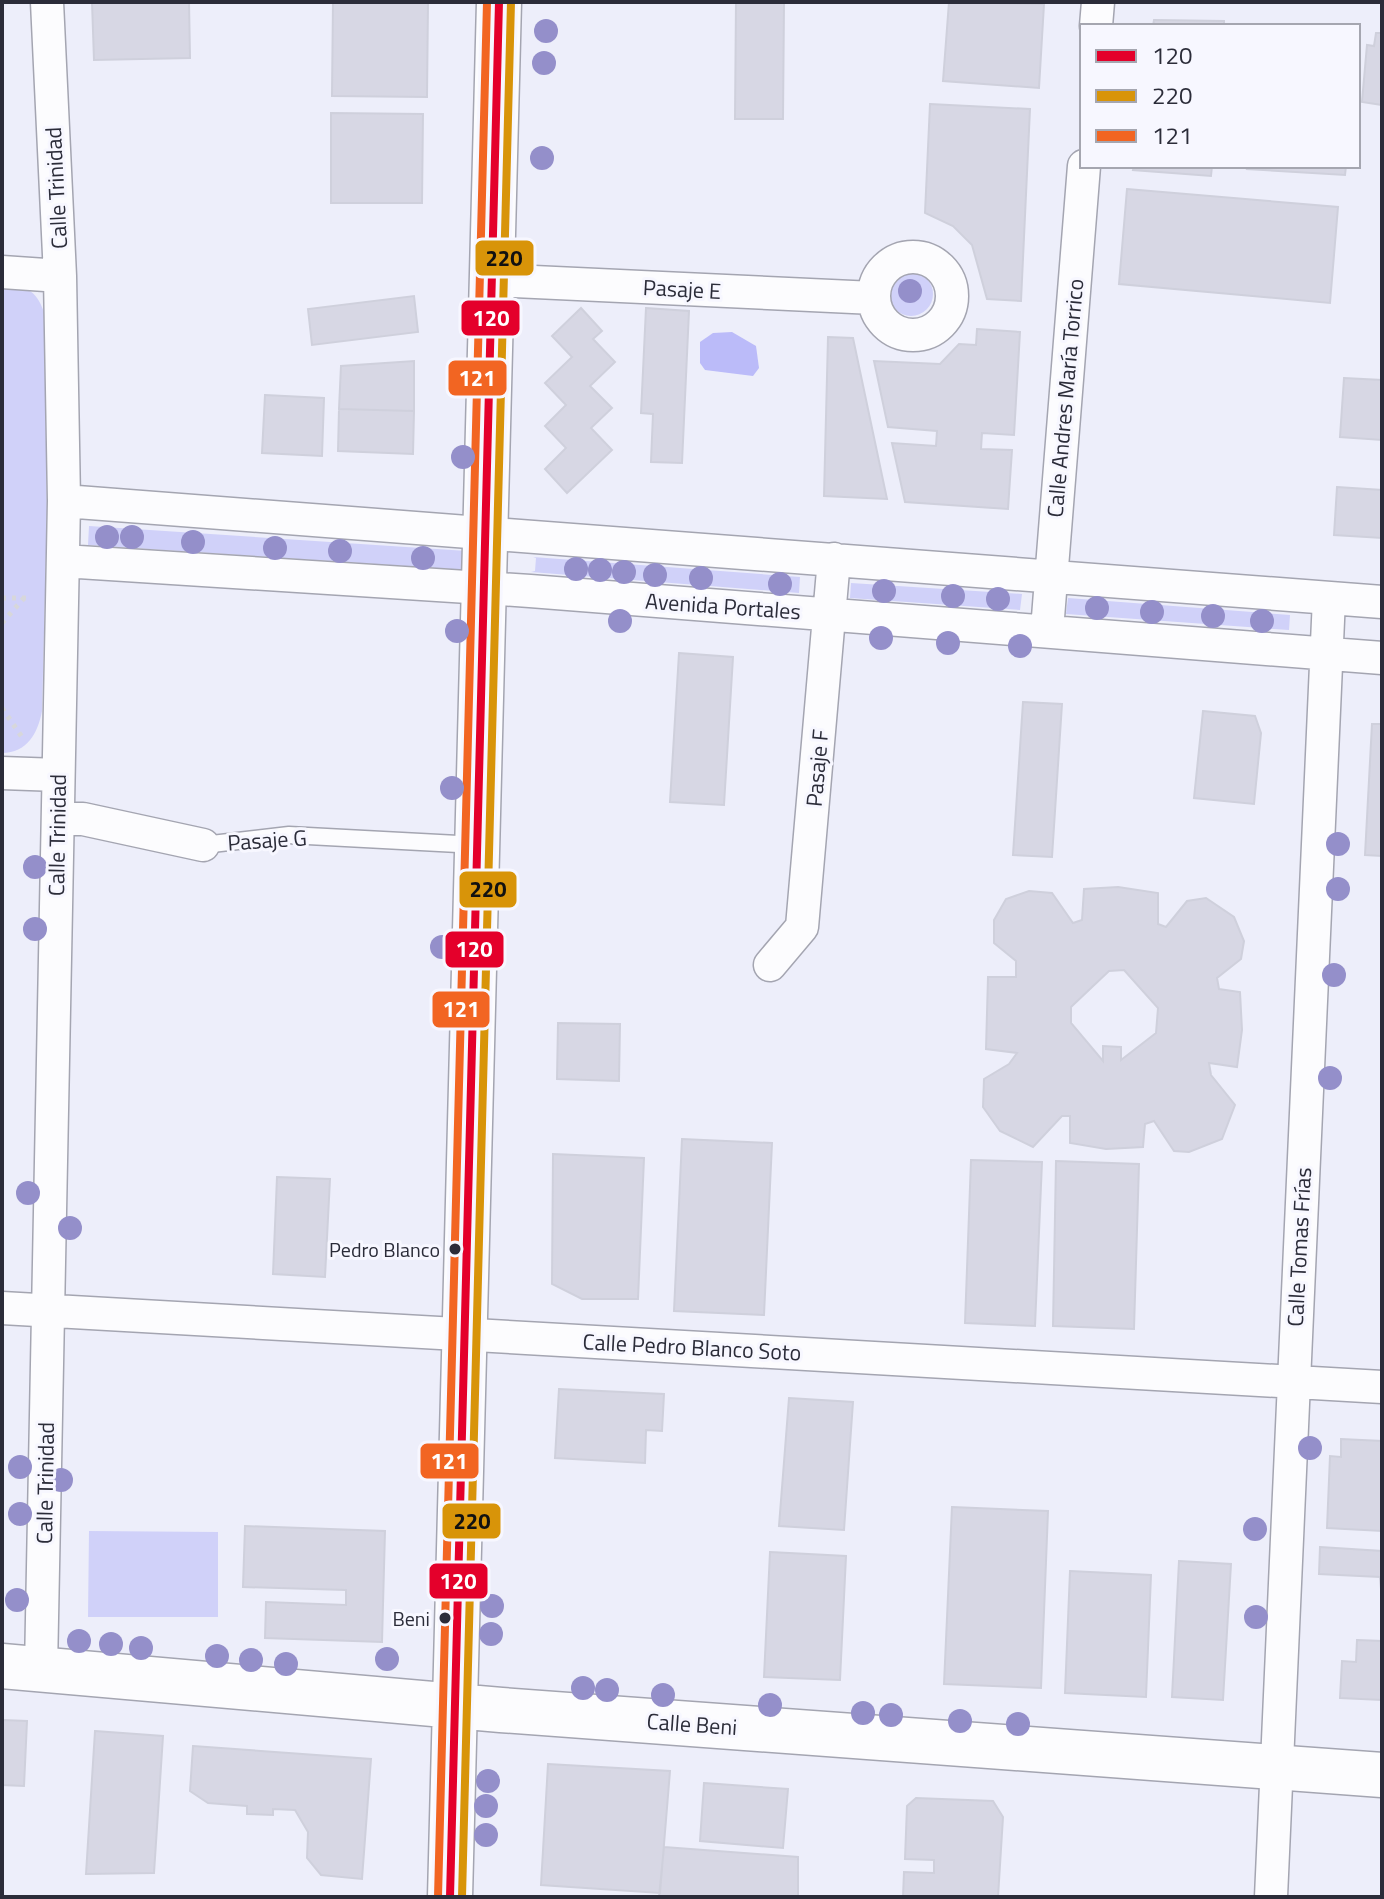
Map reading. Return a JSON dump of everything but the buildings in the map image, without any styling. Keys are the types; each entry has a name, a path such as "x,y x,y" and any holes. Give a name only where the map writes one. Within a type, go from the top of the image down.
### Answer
{"main road":[{"path":"450,1897 499,2"},
{"name":"Calle Beni","path":"22,1667 456,1705 1382,1775"}],"street":[{"name":"Calle Trinidad","path":"22,1667 47,1311 64,501 60,276 47,2"},
{"path":"1096,24 1098,2"},
{"name":"Calle Andres María Torrico","path":"1047,630 1084,168"},
{"path":"2,272 60,276"},
{"name":"Pasaje E","path":"491,280 874,298"},
{"path":"64,501 1382,602"},
{"name":"Pasaje F","path":"770,965 802,927 834,559"},
{"name":"Avenida Portales","path":"63,561 486,588 1382,658"},
{"name":"Calle Tomas Frías","path":"1271,1897 1329,598"},
{"path":"2,773 58,775"},
{"name":"Pasaje G","path":"58,819 83,819 203,845"},
{"name":"Calle Pedro Blanco Soto","path":"2,1308 1382,1387"}],"lane":[{"name":"Pasaje G","path":"203,845 289,835 479,845"}],"path":[{"path":"2,598 41,598"},
{"path":"2,623 25,598"},
{"path":"2,708 24,740"}],"shaded area":[{"path":"911,272 926,279 933,294 926,309 911,316 896,309 889,294 896,279"},
{"path":"2,284 29,290 44,312 47,513 42,711 38,727 25,746 2,753"},
{"path":"732,332 756,346 759,368 753,376 705,370 700,363 700,342 713,333"},
{"path":"89,526 467,551 466,570 88,545"},
{"path":"533,557 800,577 799,593 531,572 535,571 536,558"},
{"path":"851,583 1022,594 1020,610 850,598"},
{"path":"1068,598 1290,615 1289,630 1066,614"},
{"path":"89,1531 218,1532 218,1617 88,1617"}],"transit line":[{"name":"121","path":"438,1897 487,2"},
{"name":"120","path":"450,1897 499,2"},
{"name":"220","path":"462,1897 511,2"}],"place":[{"name":"Pedro Blanco","path":"455,1249"},
{"name":"Beni","path":"445,1618"}]}
